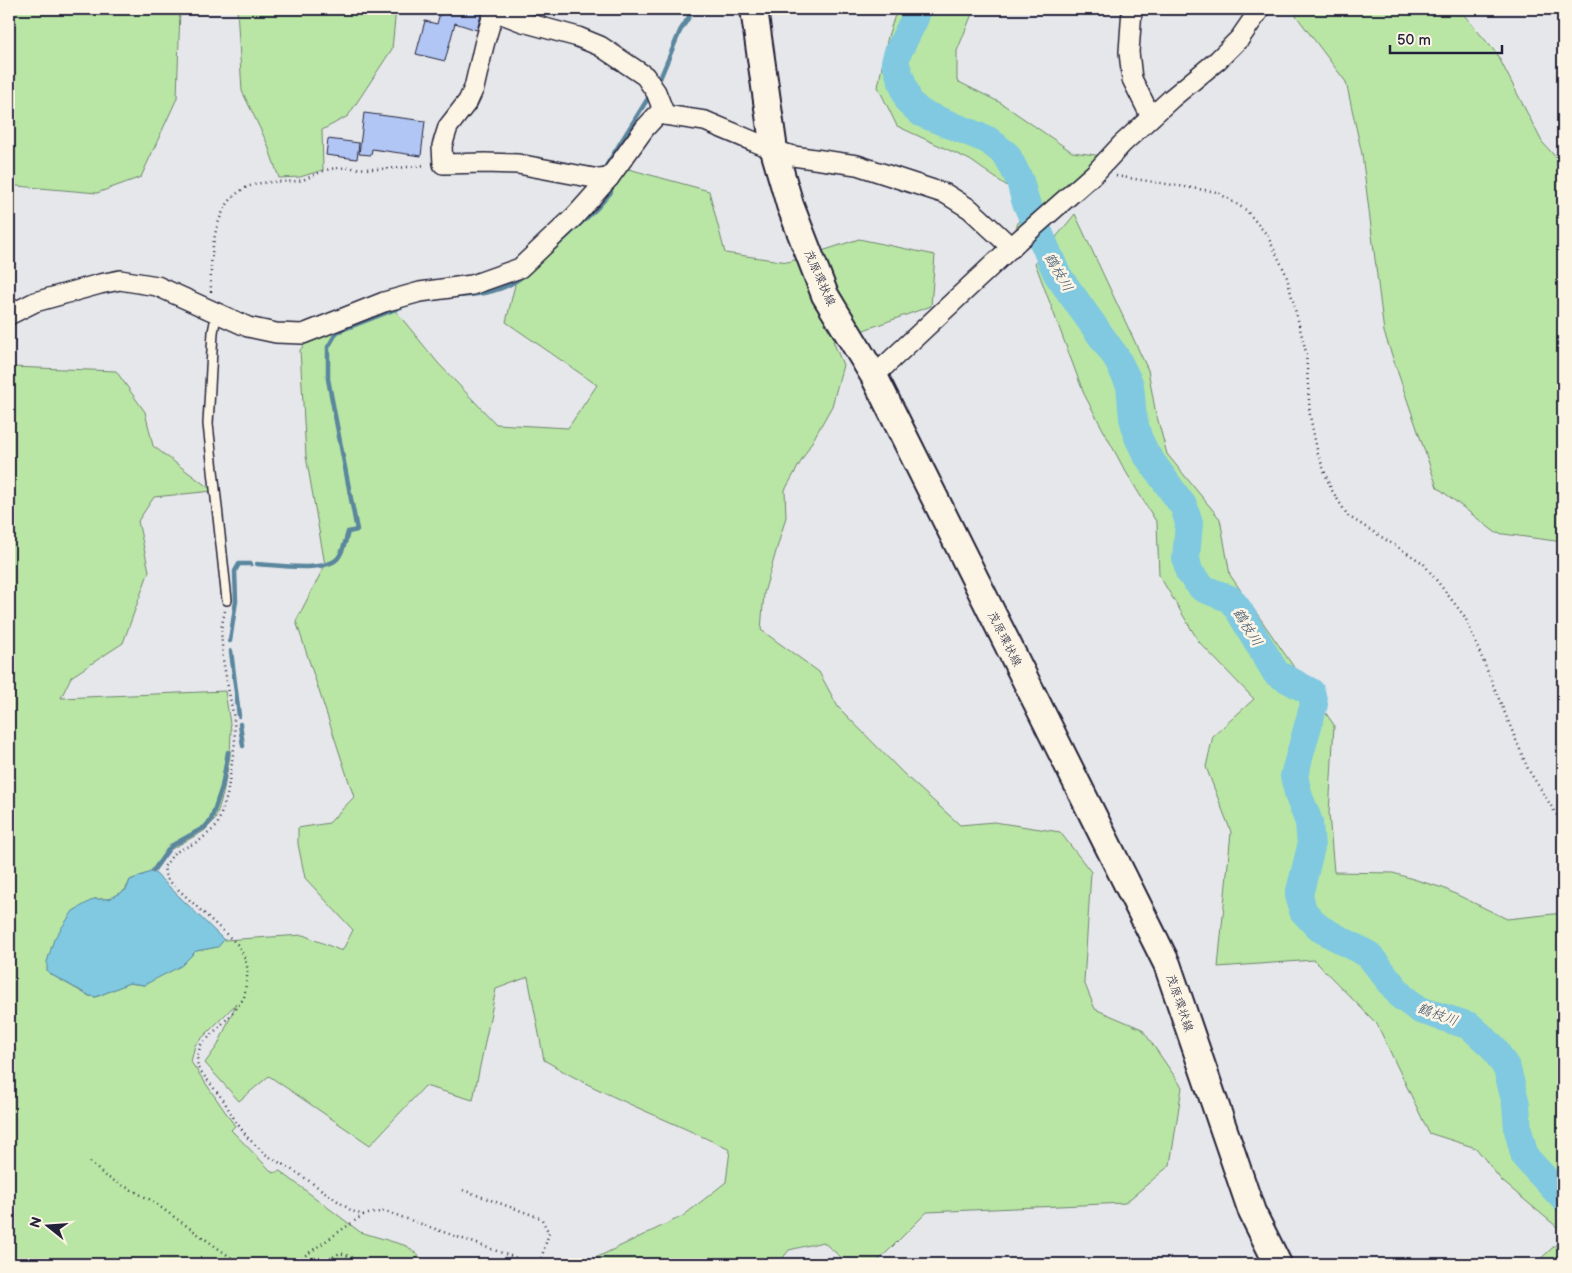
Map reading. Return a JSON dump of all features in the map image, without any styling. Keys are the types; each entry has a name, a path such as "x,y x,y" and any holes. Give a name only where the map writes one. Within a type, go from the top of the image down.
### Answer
{"main road":[{"name":"茂原環状線","path":"754,9 774,150 790,205 825,295 874,376 1167,964 1252,1212 1278,1264"}],"street":[{"path":"1132,9 1129,52 1132,79 1151,117"},
{"path":"874,376 1094,173 1151,117 1224,54 1240,38 1260,9"},
{"path":"609,178 599,179 518,164 443,164 442,146 448,127 468,101 474,88 493,10 523,22 578,37 600,46 645,76 656,92 665,115"},
{"path":"9,315 35,302 120,280 157,286 248,327 276,333 303,334 384,302 420,292 472,286 520,268 575,216 609,178 658,114 705,121 793,156 857,165 946,194 970,209 1015,245"}],"lane":[{"path":"212,310 213,332 208,424 227,600"}],"path":[{"path":"212,310 211,277 214,242 220,215 235,194 256,184 300,180 331,169 388,169 443,164"},
{"path":"1094,173 1217,192 1246,210 1267,235 1286,274 1306,352 1310,416 1318,454 1331,489 1348,516 1423,563 1466,617 1528,770 1563,825"},
{"path":"227,600 221,629 223,660 234,718 235,742 227,796 216,826 199,840 174,853 164,867 166,878 238,945 248,970 244,998 201,1045 197,1056 197,1064 198,1068 224,1101 236,1122 265,1154 302,1176 352,1211 363,1215"},
{"path":"90,1162 105,1176 149,1199 240,1264"},
{"path":"293,1264 363,1215 385,1211 532,1264 541,1259 549,1233 541,1218 460,1189"},
{"path":"320,1264 340,1253 370,1264"},
{"path":"298,1261 302,1264"}],"green space":[{"path":"9,9 180,9 177,98 141,177 97,193 17,186 9,188"},
{"path":"237,9 396,9 392,49 348,116 322,130 323,170 300,177 279,178 267,143 242,91"},
{"path":"897,9 974,9 957,51 957,81 1001,103 1072,152 1103,156 1013,237 1023,209 1020,195 970,160 897,126 878,87 888,36"},
{"path":"1291,9 1459,9 1497,54 1542,142 1563,165 1563,542 1496,533 1437,487 1384,332 1362,154 1346,82"},
{"path":"625,168 709,191 725,253 788,262 859,239 935,255 931,306 833,341 843,365 832,406 785,490 786,517 764,593 761,630 819,672 838,707 907,777 960,825 994,822 1060,832 1091,872 1084,982 1095,1009 1142,1029 1182,1087 1170,1165 1125,1203 927,1212 875,1264 849,1264 823,1242 789,1250 778,1264 583,1264 683,1216 726,1182 730,1150 589,1085 544,1060 528,977 496,989 473,1100 425,1086 370,1145 269,1076 239,1101 205,1063 218,1045 236,1004 195,1045 191,1062 235,1126 231,1130 273,1173 280,1171 360,1232 407,1246 428,1264 9,1264 9,360 11,367 116,371 145,412 153,446 213,491 154,497 138,521 149,571 123,643 71,677 61,698 225,691 231,730 230,756 223,794 215,820 204,831 166,852 153,871 130,880 124,891 116,897 94,899 47,970 50,974 89,996 96,997 129,983 144,985 196,951 217,947 224,940 303,935 342,951 353,930 305,878 298,844 298,828 329,823 354,797 296,621 325,565 306,456 300,350 312,337 390,304 438,363 496,424 568,428 597,385 506,322 515,285 511,279"},
{"path":"1075,214 1148,370 1155,409 1167,454 1220,519 1230,575 1334,725 1329,814 1334,872 1393,873 1443,888 1507,919 1563,913 1563,1232 1502,1181 1476,1148 1429,1133 1377,1024 1314,960 1218,967 1231,832 1206,767 1213,736 1254,699 1199,642 1159,575 1157,523 1123,467 1084,394 1035,263"},
{"path":"1563,1238 1563,1264 1535,1264"}],"water":[{"path":"153,871 224,940 218,947 196,951 181,966 144,985 129,983 96,997 90,996 50,974 47,970 47,962 54,939 73,911 94,899 109,899 126,890 130,880"}],"building":[{"path":"441,9 481,9 482,11 477,30 455,23 445,61 416,54 425,21 437,24"},
{"path":"364,113 425,121 421,156 372,149 371,155 359,154"},
{"path":"328,139 359,143 357,159 326,155"}],"waterway":[{"path":"659,81 680,31 694,9"},
{"name":"鶴枝川","path":"917,9 915,18 895,62 909,102 921,113 988,140 1007,155 1020,181 1025,200 1057,274 1116,357 1130,385 1133,418 1138,437 1146,454 1184,507 1189,523 1186,558 1189,572 1202,588 1230,599 1238,609 1276,673 1311,692 1314,704 1294,776 1299,797 1309,822 1311,847 1299,895 1303,911 1319,928 1369,955 1402,997 1420,1010 1470,1026 1493,1047 1507,1069 1516,1104 1518,1130 1525,1157 1563,1198"},
{"path":"603,171 650,95"},
{"path":"552,250 597,208 611,192"},
{"path":"457,296 475,295 492,291 509,285 524,275"},
{"path":"257,564 312,567 332,563 341,553 348,532 357,530 328,379 328,347 337,332 401,307"},
{"path":"230,641 236,601 235,571 239,564 251,564"},
{"path":"231,651 239,716"},
{"path":"240,724 243,746"},
{"path":"153,871 171,846 205,827 211,820 222,787 228,752"}]}
